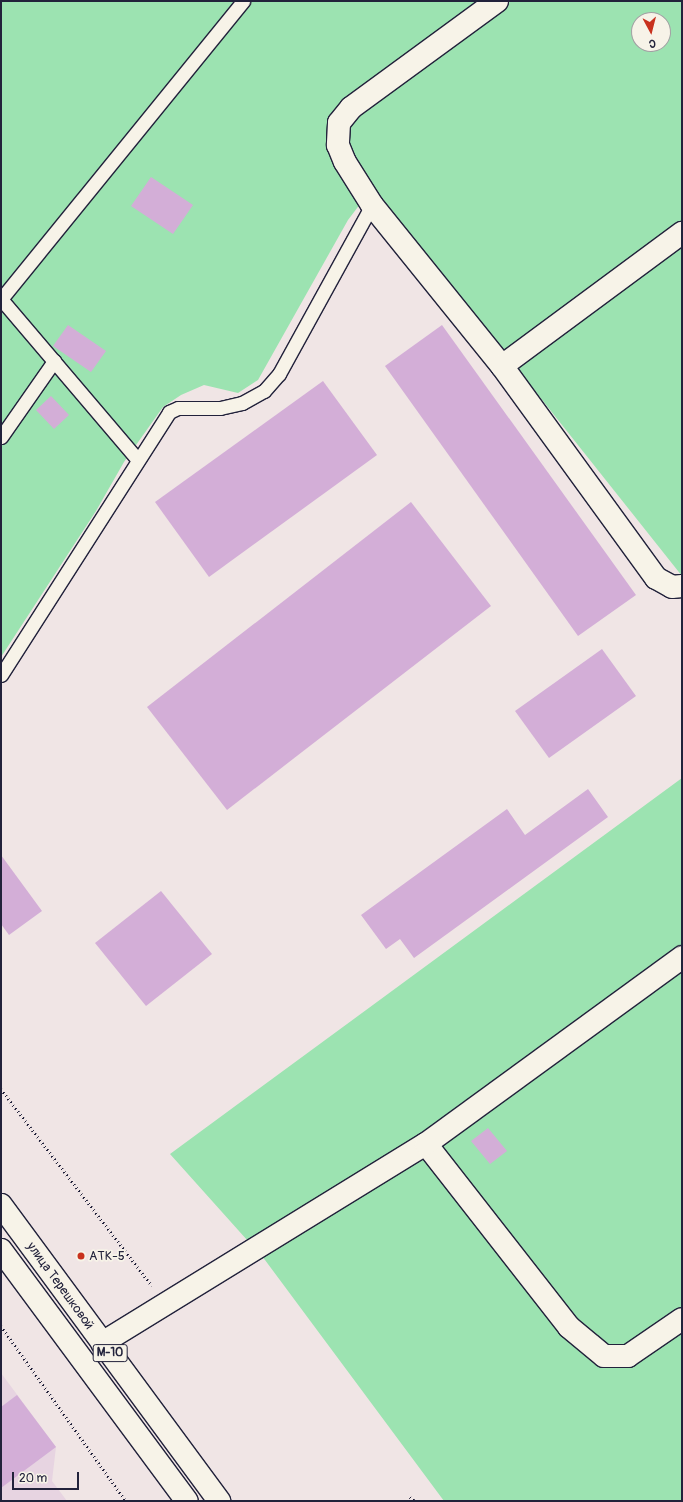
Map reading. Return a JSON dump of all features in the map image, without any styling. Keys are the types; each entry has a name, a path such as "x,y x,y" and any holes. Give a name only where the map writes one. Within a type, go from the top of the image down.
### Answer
{"main road":[{"path":"497,1 351,108 339,123 338,145 345,162 372,205 502,366 656,578 672,587 682,586"},
{"path":"502,366 682,233"},
{"path":"102,1343 426,1144 682,957"},
{"path":"426,1144 568,1327 604,1356 628,1356 682,1319"},
{"name":"улица Терешковой","path":"1,1206 219,1501"},
{"name":"улица Терешковой","path":"1,1250 187,1501"}],"lane":[{"path":"137,459 1,299 243,1"},
{"path":"1,675 137,459 169,412 178,408 220,408 242,404 264,391 279,374 372,205"},
{"path":"1,437 54,361"},
{"path":"154,1456 177,1501"}],"path":[{"path":"1,1089 166,1304"},
{"path":"1,1326 126,1501"},
{"path":"410,1497 415,1501"}],"shaded area":[{"path":"1,1373 56,1447 52,1481 67,1501 1,1501"}],"green space":[{"path":"1,1 682,1 682,576 373,187 348,220 258,380 238,393 204,385 181,395 163,407 124,462 96,511 1,657"},
{"path":"682,778 682,1501 444,1501 265,1260 170,1154"}],"building":[{"path":"151,177 193,205 173,234 131,206"},
{"path":"68,325 106,351 91,372 53,346"},
{"path":"442,325 636,595 578,636 385,366"},
{"path":"323,381 377,455 209,577 155,502"},
{"path":"51,396 69,415 54,429 36,410"},
{"path":"411,502 491,606 227,810 147,707"},
{"path":"602,649 636,696 549,758 515,711"},
{"path":"588,789 608,817 414,958 400,939 386,949 361,915 507,809 525,835"},
{"path":"1,855 42,911 9,935 1,924"},
{"path":"161,891 212,954 146,1006 95,943"},
{"path":"488,1128 507,1151 490,1164 471,1141"},
{"path":"17,1395 56,1447 1,1488 1,1407"}],"place":[{"name":"АТК-5","path":"81,1256"}]}
